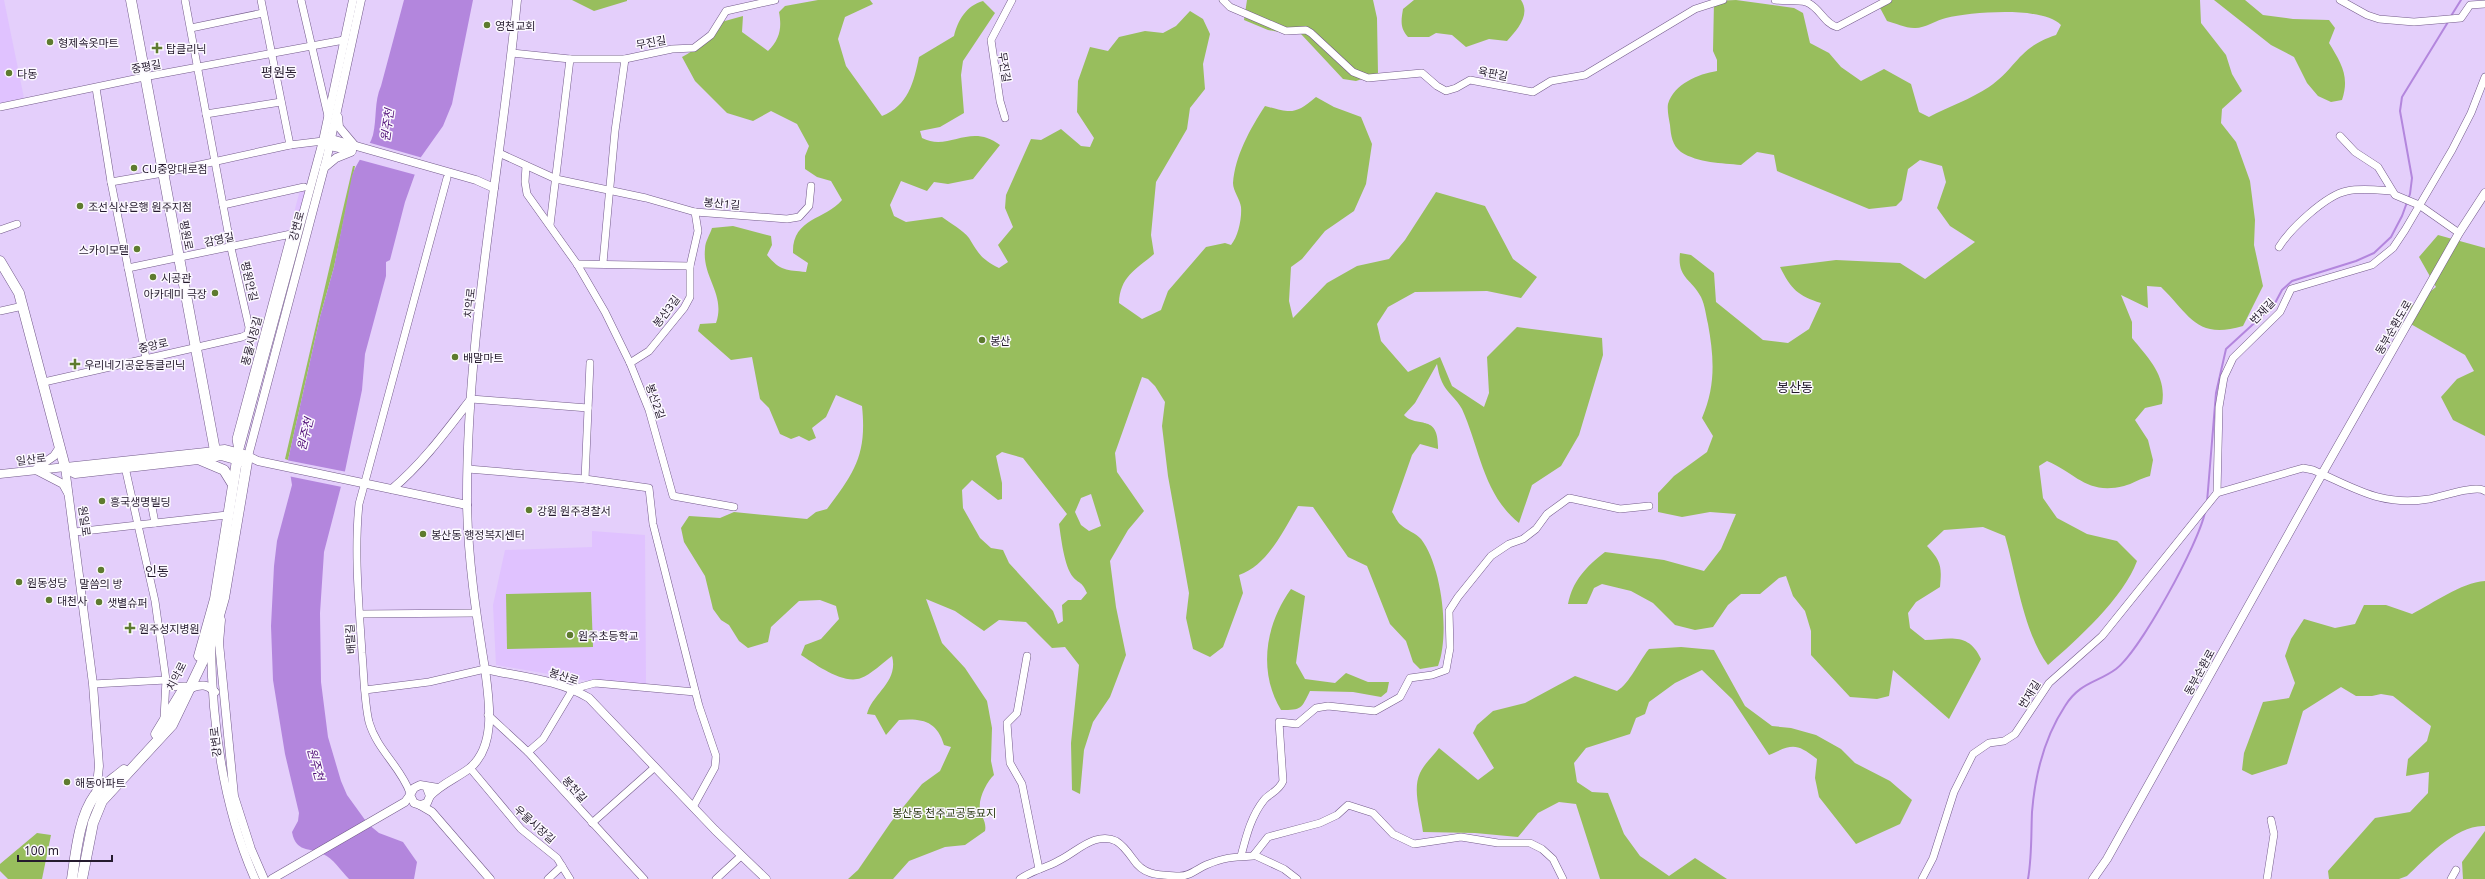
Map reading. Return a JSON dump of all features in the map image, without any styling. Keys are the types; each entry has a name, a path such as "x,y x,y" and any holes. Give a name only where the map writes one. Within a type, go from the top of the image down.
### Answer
{"main road":[{"name":"평원로","path":"131,0 144,77 197,347 215,454"},
{"name":"원일로","path":"0,261 23,292 23,306 65,467"},
{"path":"215,454 225,450 242,458"},
{"name":"치악로","path":"220,598 227,515 232,483 242,458"},
{"name":"치악로","path":"82,879 93,823 102,801 172,725 188,687 220,598 242,458"},
{"path":"65,467 75,473 124,465 198,459 224,470 232,483"},
{"name":"강변로","path":"211,644 220,598"},
{"name":"치악로","path":"72,879 80,831 96,794 138,755 163,725 188,687 211,644"}],"street":[{"name":"평원안길","path":"185,0 231,248 249,327 248,334 242,337 197,347"},
{"path":"260,0 290,145"},
{"path":"302,0 328,117"},
{"name":"강변로","path":"242,458 326,141 337,112 361,0"},
{"name":"치악로","path":"467,505 471,399 494,188 512,53 517,0"},
{"name":"무진길","path":"512,53 570,59 625,59 666,50 694,48 711,35 726,11 776,0"},
{"name":"무진길","path":"1005,118 998,94 991,40 1012,0"},
{"name":"육판길","path":"1223,0 1230,7 1286,31 1306,30 1354,72 1368,78 1422,72 1437,86 1446,91 1470,80 1533,92 1551,82 1585,75 1695,9 1722,0"},
{"path":"1775,0 1806,2 1815,8 1824,20 1837,28 1888,0"},
{"path":"2340,0 2367,15 2379,19 2414,22 2461,18 2470,5 2485,4"},
{"name":"강변로","path":"242,458 324,169 328,117 352,1"},
{"path":"191,28 263,13"},
{"name":"중평길","path":"0,107 144,77 344,40"},
{"path":"550,225 570,59"},
{"path":"603,263 611,191 615,131 625,59"},
{"name":"번재길","path":"1922,879 1933,858 1954,792 1973,754 1989,743 2004,741 2016,734 2049,683 2102,636 2215,495 2219,407 2224,377 2233,358 2280,312 2291,289 2372,265 2382,258 2405,230 2416,204 2452,150 2471,113 2485,77"},
{"path":"96,88 111,182 146,358"},
{"path":"206,114 281,102"},
{"path":"337,112 339,127 349,147"},
{"path":"2340,136 2355,152 2378,167 2391,191 2401,198 2416,204 2459,234"},
{"path":"111,182 163,173 215,160 290,145 326,141 494,188"},
{"path":"324,169 349,147"},
{"name":"봉산1길","path":"499,153 556,179 695,212 787,219 799,218 809,206 811,186"},
{"name":"봉산2길","path":"526,166 525,182 527,194 577,264 605,312 630,363 649,410 672,496 692,498 734,507"},
{"name":"배말길","path":"412,800 406,782 388,760 377,741 370,722 365,690 360,614 357,522 363,482 448,175"},
{"path":"223,205 304,187"},
{"path":"2279,247 2286,236 2332,197 2347,191 2391,191"},
{"name":"동부순환도로","path":"2322,474 2459,234 2485,193"},
{"name":"봉산3길","path":"630,363 649,351 684,308 690,297 690,266 698,231 695,212"},
{"path":"0,230 16,224"},
{"name":"풍물시장길","path":"242,458 236,439 291,234"},
{"name":"감영길","path":"128,268 231,248 291,234"},
{"path":"577,264 603,263 690,266"},
{"path":"0,311 23,306"},
{"name":"중앙로","path":"44,382 197,347"},
{"path":"585,479 590,363"},
{"path":"392,489 409,475 426,456 471,399 588,408"},
{"path":"34,469 46,464 60,447"},
{"path":"198,459 215,454"},
{"path":"163,725 166,683 155,601 136,524 124,465 215,454"},
{"path":"242,458 363,482 467,505 476,613 485,669 488,715 483,749 478,760 470,768 438,788 429,798 412,800 274,878"},
{"name":"일산로","path":"0,474 34,469 65,467"},
{"name":"원일로","path":"65,467 75,532 93,684 99,766 96,794"},
{"path":"2215,495 2303,468 2322,474 2369,495 2394,502 2429,499 2477,488 2485,491"},
{"path":"34,469 63,484 70,496"},
{"path":"468,469 585,479 649,488 653,524 696,692 716,756 715,767 693,807"},
{"name":"동부순환로","path":"2093,879 2107,859 2322,474"},
{"path":"1241,856 1252,821 1260,806 1265,799 1280,788 1283,780 1279,722 1297,724 1316,708 1328,706 1375,711 1400,697 1410,678 1432,675 1446,670 1450,648 1449,610 1458,597 1491,556 1536,529 1547,514 1569,498 1620,509 1649,506"},
{"path":"151,502 155,523"},
{"path":"75,532 227,515"},
{"name":"강변로","path":"220,598 219,643 234,796 251,849 264,879"},
{"path":"360,614 476,613"},
{"name":"강변로","path":"211,644 227,799 243,852 255,879"},
{"path":"1027,656 1018,713 1006,723 1010,763 1022,784 1039,869"},
{"name":"봉산로","path":"365,690 429,682 485,669 573,689 589,698 693,807 766,879"},
{"path":"93,684 166,683 188,687 200,684 210,687 215,692"},
{"path":"528,752 543,739 573,689 595,683 696,692"},
{"name":"봉천길","path":"488,715 528,752 592,824 644,879"},
{"path":"592,824 655,767"},
{"name":"우물시장길","path":"470,768 512,820 552,853 570,879"},
{"path":"406,782 423,787 429,798 432,812"},
{"path":"412,800 414,788 438,788"},
{"path":"412,800 432,812 490,879"},
{"path":"1254,855 1268,837 1320,823 1337,815 1348,805 1373,813 1393,834 1414,844 1461,837 1498,843 1530,843 1542,849 1553,859 1563,879"},
{"path":"2267,879 2274,834 2271,820"},
{"path":"1020,879 1039,869 1058,862 1090,842 1103,838 1119,843 1140,868 1153,874 1188,875 1206,865 1236,855 1254,855 1284,869 1297,879"},
{"path":"716,879 741,856"},
{"path":"548,879 562,866"},
{"path":"2451,879 2456,870"}],"shaded area":[{"name":"다동","path":"0,0 4,0 24,98 0,103"},
{"path":"300,190 305,191 241,430 237,428"},
{"name":"원주초등학교","path":"592,531 645,535 646,684 589,681 496,665 493,605 505,550 592,547"}],"green space":[{"path":"572,0 627,0 627,1 594,11"},
{"name":"봉산동 천주교공동묘지","path":"818,0 870,0 873,4 845,17 838,39 846,66 882,116 891,112 904,100 912,84 919,57 954,36 960,19 967,10 983,1 995,13 963,61 961,75 964,113 940,127 920,131 922,138 932,141 941,142 969,136 979,136 1000,145 973,179 948,184 934,182 927,191 901,181 890,205 894,216 906,222 942,217 960,229 969,238 984,259 999,268 1008,262 998,245 1013,227 1005,208 1006,195 1031,139 1041,140 1061,129 1081,146 1090,147 1094,138 1077,112 1078,81 1090,47 1108,51 1119,37 1145,31 1163,33 1176,26 1190,11 1203,19 1210,34 1203,64 1205,89 1190,108 1187,129 1156,182 1151,235 1154,254 1130,275 1122,287 1120,294 1119,303 1142,319 1161,310 1168,291 1206,247 1225,243 1231,245 1236,237 1240,222 1241,207 1233,186 1234,173 1244,143 1265,106 1292,111 1303,107 1316,97 1334,107 1361,117 1372,144 1366,184 1354,211 1325,231 1302,259 1291,267 1289,301 1293,318 1327,283 1357,266 1389,259 1405,240 1436,192 1485,206 1513,259 1537,277 1521,298 1487,291 1415,292 1388,307 1377,324 1381,341 1408,372 1440,357 1452,386 1484,407 1489,393 1487,357 1517,327 1602,338 1603,355 1579,435 1561,466 1532,485 1519,523 1497,499 1484,470 1462,409 1444,386 1437,364 1415,403 1404,415 1409,419 1426,423 1431,426 1435,430 1437,437 1438,449 1420,444 1412,455 1392,512 1400,524 1421,539 1434,566 1439,583 1443,619 1442,653 1438,666 1420,669 1413,662 1406,641 1390,624 1367,566 1348,557 1313,507 1298,506 1274,546 1258,564 1239,575 1243,593 1223,647 1210,657 1193,649 1186,618 1189,593 1168,476 1162,426 1165,402 1155,386 1148,379 1142,377 1115,453 1117,472 1144,511 1128,530 1110,561 1116,607 1126,655 1110,697 1093,722 1084,750 1080,794 1072,790 1071,743 1079,665 1065,647 1052,648 1026,622 999,620 984,631 955,611 926,599 942,643 965,668 987,701 992,728 991,761 994,775 986,786 980,800 980,809 985,825 985,831 965,845 945,847 909,861 893,879 848,879 858,870 891,822 922,784 940,771 951,747 944,745 937,731 928,723 915,720 899,720 886,735 875,715 867,714 874,700 892,673 892,656 869,674 861,678 846,679 821,668 801,655 805,645 821,639 839,619 836,606 820,600 799,601 771,627 768,642 748,648 739,641 729,625 721,620 713,609 705,576 684,542 681,528 689,516 720,518 734,512 807,519 816,512 827,509 852,473 861,450 863,437 862,406 836,395 826,417 812,428 816,438 809,441 799,436 791,439 780,434 769,408 760,399 752,357 731,360 698,331 700,324 716,323 718,313 716,294 705,259 706,243 712,228 733,226 771,236 772,245 767,255 776,264 784,269 806,272 808,263 793,253 794,241 798,233 804,226 835,207 842,200 831,181 817,177 805,169 805,156 809,146 797,124 771,111 753,121 727,113 695,81 682,57 701,44 709,35 714,24 743,16 742,32 768,51 778,38 780,28 779,12 785,6","holes":["1002,452 1023,458 1067,514 1059,524 1065,559 1073,577 1082,585 1087,593 1081,600 1068,600 1062,605 1063,621 1058,624 1053,611 1009,563 1003,550 991,548 980,538 963,508 962,490 972,480 998,500 1002,499 1002,483 996,456","1091,494 1101,526 1089,531 1081,525 1075,512 1081,498"]},
{"path":"1247,0 1373,0 1377,18 1378,74 1356,81 1343,79 1301,34 1288,30 1279,32 1268,30 1244,20"},
{"path":"1414,0 1521,0 1524,6 1524,17 1515,32 1507,41 1489,39 1466,47 1452,35 1436,33 1429,37 1408,37 1402,24 1403,9"},
{"path":"1736,0 1794,8 1803,13 1810,43 1829,53 1841,67 1861,81 1884,69 1911,84 1919,112 1929,117 1989,87 1999,80 2025,52 2043,40 2056,35 2061,25 2052,19 2039,15 2006,12 1958,16 1942,19 1922,27 1911,28 1887,21 1879,6 1881,0 2200,0 2201,23 2226,55 2232,74 2242,91 2222,109 2221,123 2236,142 2250,181 2255,220 2254,245 2263,286 2243,326 2214,330 2204,327 2187,315 2161,287 2147,286 2148,308 2121,295 2132,322 2132,338 2155,368 2162,385 2162,404 2145,408 2135,420 2148,440 2153,460 2150,476 2124,486 2101,488 2083,482 2047,461 2039,466 2043,498 2057,518 2087,534 2117,541 2137,561 2131,575 2111,603 2085,631 2048,665 2040,652 2027,621 2005,536 1983,527 1944,530 1927,546 1940,564 1940,587 1916,602 1908,613 1910,628 1925,640 1951,638 1965,641 1971,644 1981,659 1949,719 1893,670 1889,696 1877,699 1850,697 1811,655 1811,631 1805,611 1793,596 1786,576 1779,578 1760,594 1741,594 1728,605 1713,627 1695,630 1675,625 1653,603 1631,591 1602,584 1594,588 1587,604 1568,604 1573,588 1581,575 1605,552 1664,560 1704,571 1721,549 1736,514 1710,512 1682,517 1658,512 1658,493 1674,476 1707,452 1713,436 1702,418 1707,406 1712,383 1712,348 1708,324 1701,297 1681,268 1680,253 1691,255 1714,273 1716,302 1763,340 1788,343 1809,329 1821,303 1806,298 1796,291 1780,267 1836,260 1900,263 1925,279 1975,242 1950,226 1937,208 1946,182 1942,166 1920,160 1908,169 1902,200 1896,206 1869,209 1777,171 1774,155 1757,152 1741,165 1702,160 1688,156 1678,149 1672,137 1668,104 1676,91 1688,81 1695,77 1717,71 1717,60 1713,51 1714,1"},
{"path":"2214,0 2245,0 2263,15 2293,19 2329,20 2335,28 2329,43 2340,63 2345,77 2342,100 2331,102 2318,96 2307,83 2294,57 2271,45"},
{"path":"353,166 355,166 334,267 320,317 288,460 285,459"},
{"path":"2438,235 2485,248 2485,436 2453,420 2441,397 2457,379 2474,371 2465,355 2409,323 2410,307 2436,287 2419,257"},
{"path":"2485,581 2485,826 2474,827 2453,836 2432,852 2407,876 2399,879 2329,879 2328,871 2375,818 2410,812 2428,793 2429,772 2406,776 2408,759 2427,741 2431,726 2393,696 2381,694 2372,696 2356,696 2341,687 2303,711 2287,764 2252,775 2242,770 2244,753 2263,702 2289,698 2295,683 2285,656 2291,639 2304,619 2335,628 2355,624 2364,605 2386,605 2412,614 2457,589 2466,585"},
{"path":"1291,589 1305,596 1296,663 1305,679 1335,683 1346,673 1368,682 1389,682 1387,692 1381,697 1353,692 1310,691 1305,702 1297,709 1281,710 1269,680 1267,665 1268,649 1270,633 1275,618"},
{"path":"591,592 593,647 507,649 506,594"},
{"path":"1681,647 1714,650 1745,706 1772,726 1791,728 1816,735 1841,749 1855,763 1890,781 1912,800 1900,824 1856,844 1819,797 1815,778 1817,759 1804,750 1794,747 1789,747 1769,755 1732,699 1702,670 1675,683 1649,702 1645,714 1636,718 1630,734 1586,748 1574,763 1577,782 1592,792 1608,793 1624,834 1640,856 1669,876 1695,858 1727,879 1600,879 1576,804 1559,802 1538,813 1518,837 1475,833 1423,832 1417,794 1418,780 1424,766 1439,748 1478,780 1494,768 1473,733 1477,725 1493,711 1525,703 1575,676 1617,691 1626,683 1649,649"},
{"path":"2485,831 2485,879 2463,879 2462,862"},
{"path":"37,833 51,835 42,879 8,879 0,871 0,864"}],"water":[{"name":"원주천","path":"404,0 473,0 452,104 443,126 421,157 405,202 390,260 386,262 386,276 365,354 362,390 345,471 324,552 320,613 321,682 328,737 341,781 347,795 368,824 379,833 403,842 417,862 414,879 349,879 327,856 300,846 294,839 292,832 298,821 299,813 285,754 273,680 271,626 274,566 277,541 292,485 288,460 320,317 334,267 352,176 373,135 377,98"}],"pier":[{"path":"367,142 423,158 416,175 357,159"},
{"path":"286,460 347,472 342,487 288,476"}],"waterway":[{"path":"2451,16 2461,0"},
{"path":"2207,502 2216,393 2226,349 2274,305 2282,290 2292,281 2356,261 2374,253 2391,237 2402,216 2410,194 2412,178 2400,111 2402,97 2448,22"},
{"path":"2028,879 2035,784 2051,731 2071,698 2083,687 2116,669 2139,641 2153,620 2181,571 2205,512"}],"place":[{"name":"영천교회","path":"487,25"},
{"name":"형제속옷마트","path":"50,42"},
{"name":"탑클리닉","path":"157,48"},
{"name":"다동","path":"9,73"},
{"name":"CU중앙대로점","path":"134,168"},
{"name":"조선식산은행 원주지점","path":"80,206"},
{"name":"스카이모텔","path":"137,249"},
{"name":"시공관","path":"153,277"},
{"name":"아카데미 극장","path":"215,293"},
{"name":"봉산","path":"982,340"},
{"name":"배말마트","path":"455,357"},
{"name":"우리네기공운동클리닉","path":"75,364"},
{"name":"흥국생명빌딩","path":"102,501"},
{"name":"강원 원주경찰서","path":"529,510"},
{"name":"봉산동 행정복지센터","path":"423,534"},
{"name":"말씀의 방","path":"101,570"},
{"name":"원동성당","path":"19,582"},
{"name":"대천사","path":"49,600"},
{"name":"샛별슈퍼","path":"99,602"},
{"name":"원주성지병원","path":"130,628"},
{"name":"원주초등학교","path":"570,635"},
{"name":"해동아파트","path":"67,782"}],"district":[{"name":"평원동","path":"279,72"},
{"name":"봉산동","path":"1795,387"},
{"name":"인동","path":"157,571"}]}
